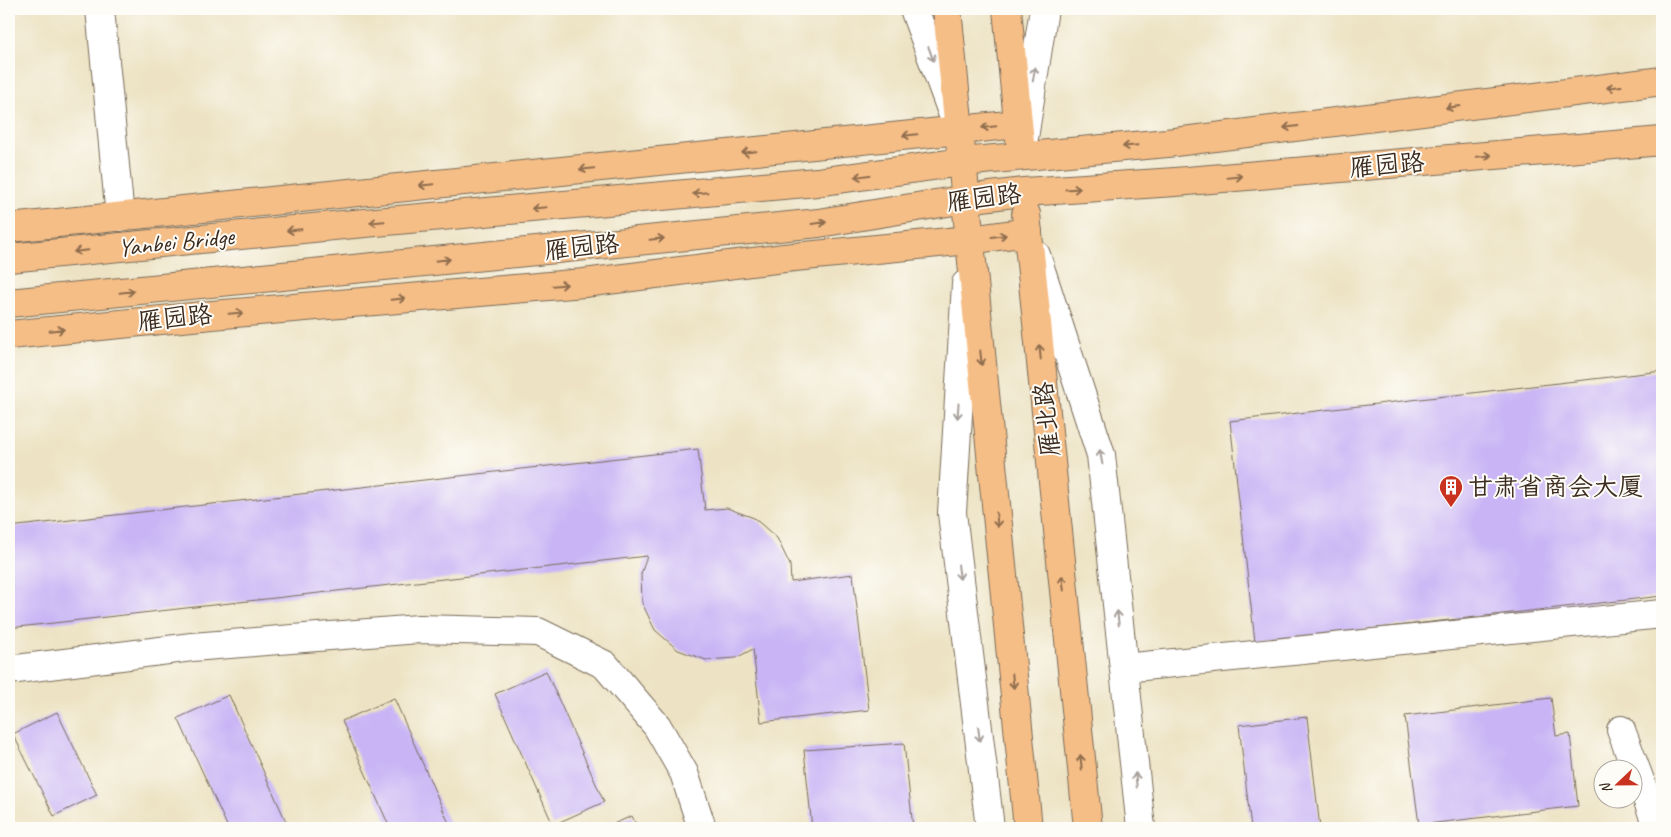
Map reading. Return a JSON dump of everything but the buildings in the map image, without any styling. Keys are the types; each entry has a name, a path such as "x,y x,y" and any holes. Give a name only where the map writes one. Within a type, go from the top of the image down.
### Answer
{"main road":[{"path":"947,9 1028,828"},
{"name":"雁北路","path":"1006,9 1088,828"},
{"name":"雁园路","path":"343,225 817,182 962,162 1167,143 1662,81"},
{"path":"9,228 1018,124"},
{"name":"雁园路","path":"308,274 819,223 966,199 1024,192 1175,182 1662,142"},
{"name":"Yanbei Bridge","path":"9,258 343,225"},
{"name":"雁园路","path":"9,335 222,314 584,284 784,258 969,240 1028,232"},
{"name":"Yanbei Bridge","path":"9,304 308,274"}],"street":[{"path":"100,9 120,217"},
{"path":"914,9 959,130"},
{"path":"1021,157 1044,9"},
{"path":"1028,232 1101,455 1141,828"},
{"path":"969,240 952,513 990,828"},
{"path":"1124,668 1662,614"},
{"path":"9,670 192,647 419,629 538,632 604,665 657,726 684,773 702,828"},
{"path":"1621,730 1658,828"}],"place":[{"name":"甘肃省商会大厦","path":"1451,508"}]}
